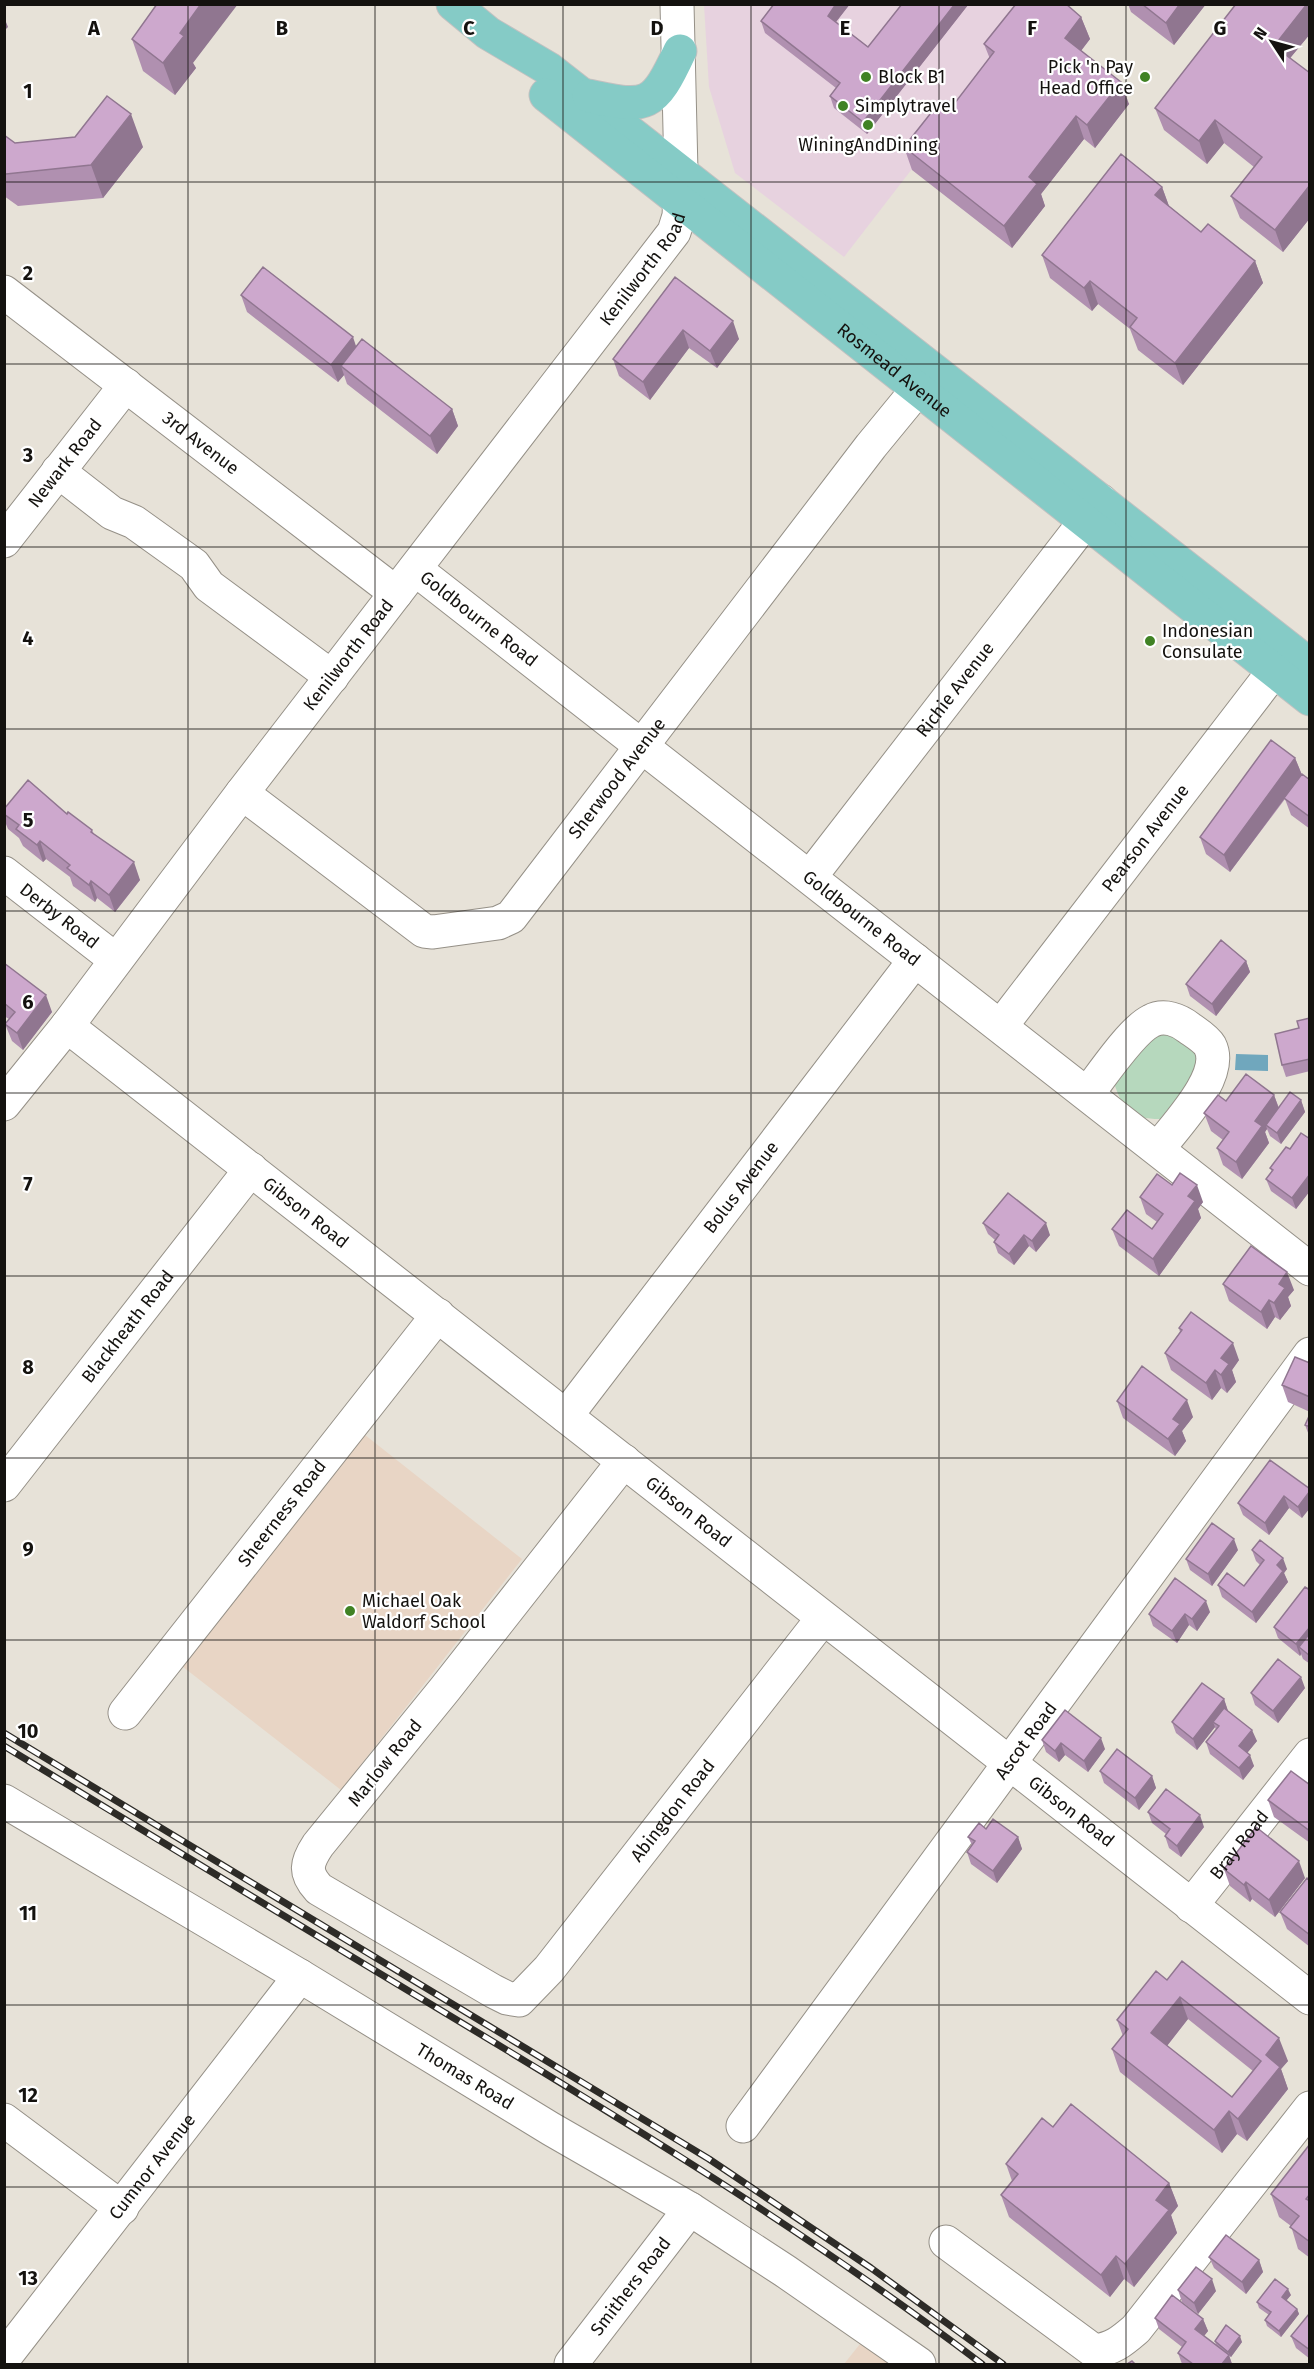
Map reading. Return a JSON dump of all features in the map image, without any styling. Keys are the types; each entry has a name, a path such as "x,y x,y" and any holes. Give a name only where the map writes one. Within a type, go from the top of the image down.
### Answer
{"main road":[{"name":"Rosmead Avenue","path":"453,4 488,33 549,69 581,94 681,188 917,390 1093,512"},
{"name":"Rosmead Avenue","path":"488,33 535,87 681,188 1093,512 1291,662 1310,699"},
{"path":"581,94 625,104 642,102 657,92 667,78 680,51"}],"street":[{"name":"Kenilworth Road","path":"4,1104 67,1026 242,793 674,232 681,188 680,51 677,4"},
{"name":"3rd Avenue","path":"4,292 126,385 405,581"},
{"name":"Newark Road","path":"4,541 126,385"},
{"name":"Sherwood Avenue","path":"242,793 424,931 433,932 498,923 511,917 871,446 917,390"},
{"path":"58,471 112,513 134,522 194,565 209,586 332,676"},
{"name":"Richie Avenue","path":"810,877 1093,512"},
{"name":"Goldbourne Road","path":"405,581 642,747 1088,1093 1310,1269"},
{"name":"Pearson Avenue","path":"1001,1026 1291,662"},
{"name":"Derby Road","path":"4,873 116,960"},
{"name":"Bolus Avenue","path":"566,1416 915,960"},
{"path":"1088,1093 1140,1028 1152,1020 1172,1019 1183,1023 1203,1038 1210,1047 1212,1072 1203,1089 1158,1149"},
{"name":"Gibson Road","path":"67,1026 1310,1998"},
{"name":"Blackheath Road","path":"4,1485 251,1169"},
{"name":"Sheerness Road","path":"124,1713 438,1315"},
{"name":"Ascot Road","path":"743,2126 1007,1763 1310,1354"},
{"name":"Marlow Road","path":"519,2000 507,1998 493,1991 319,1889 311,1880 308,1869 309,1858 624,1461"},
{"name":"Abingdon Road","path":"519,2000 549,1969 823,1618"},
{"name":"Bray Road","path":"1191,1906 1310,1755"},
{"name":"Thomas Road","path":"4,1801 300,1976 551,2129 690,2209 785,2271 919,2364"},
{"name":"Cumnor Avenue","path":"4,2358 300,1976"},
{"path":"946,2242 1094,2351 1108,2350 1136,2329 1310,2108"},
{"path":"4,2120 122,2208"},
{"name":"Smithers Road","path":"571,2364 690,2209"}],"shaded area":[{"path":"1025,4 1034,11 844,257 735,173 709,87 704,5"},
{"name":"Michael Oak Waldorf School","path":"360,1431 522,1559 341,1790 178,1663"},
{"path":"864,2339 894,2364 844,2364"}],"green space":[{"path":"1153,1033 1174,1033 1198,1051 1200,1069 1160,1119 1135,1115 1121,1100 1114,1083"}],"water":[{"path":"1236,1054 1268,1055 1268,1071 1235,1070"}],"building":[{"path":"157,4 201,4 180,33 184,36 163,63 132,39"},
{"name":"Block B1","path":"774,4 836,4 828,16 868,47 902,4 955,4 863,122 830,96 840,83 761,21"},
{"path":"1016,4 1066,4 1081,17 1065,38 1121,82 1087,125 1076,116 1029,177 1037,184 1004,226 904,147 938,104 948,112 994,52 984,44"},
{"path":"1142,4 1180,4 1166,23"},
{"path":"1236,4 1307,4 1274,46 1310,73 1310,185 1275,230 1231,196 1262,157 1215,120 1199,141 1155,108"},
{"path":"107,96 131,114 91,165 4,173 4,135 15,143 75,137"},
{"path":"1121,154 1162,187 1155,195 1201,232 1208,224 1255,261 1175,363 1130,327 1137,318 1090,281 1084,288 1042,255"},
{"path":"263,267 353,337 331,365 241,295"},
{"path":"675,277 733,321 710,351 683,330 643,382 613,359"},
{"path":"362,339 452,409 430,436 341,366"},
{"path":"1271,740 1295,758 1224,855 1200,837"},
{"path":"1302,774 1310,780 1310,817 1284,798"},
{"path":"28,780 67,814 68,812 92,830 91,832 134,862 109,895 91,881 89,885 67,868 70,865 40,841 37,845 16,829 19,825 4,814 4,809"},
{"path":"1221,940 1246,961 1212,1004 1186,984"},
{"path":"4,963 46,995 17,1033 5,1024 15,1012 4,1003"},
{"path":"1310,1018 1310,1059 1282,1065 1275,1034 1299,1028 1297,1021"},
{"path":"1246,1074 1274,1095 1255,1121 1262,1126 1236,1162 1217,1148 1229,1132 1204,1113 1218,1095 1226,1101"},
{"path":"1290,1092 1301,1100 1277,1133 1266,1125"},
{"path":"1301,1133 1310,1139 1310,1174 1292,1198 1266,1179 1273,1170 1270,1168 1286,1147 1290,1149"},
{"path":"1180,1173 1197,1185 1188,1196 1195,1201 1153,1259 1112,1229 1127,1210 1152,1229 1163,1214 1140,1197 1157,1174 1172,1185"},
{"path":"1008,1193 1046,1223 1032,1241 1024,1235 1009,1254 994,1242 999,1235 983,1223"},
{"path":"1251,1246 1287,1272 1279,1284 1285,1288 1274,1303 1269,1300 1261,1312 1223,1284"},
{"path":"1191,1312 1233,1343 1221,1358 1229,1364 1221,1375 1215,1370 1206,1383 1165,1353 1182,1330 1179,1328"},
{"path":"1295,1357 1310,1363 1310,1397 1282,1385"},
{"path":"1142,1366 1187,1400 1173,1419 1180,1424 1168,1439 1117,1401"},
{"path":"1310,1414 1310,1427 1305,1425"},
{"path":"1270,1460 1310,1491 1298,1507 1284,1496 1265,1523 1238,1503"},
{"path":"1212,1523 1234,1539 1208,1574 1186,1559"},
{"path":"1260,1540 1283,1558 1277,1565 1283,1571 1252,1612 1218,1585 1227,1573 1244,1586 1264,1560 1252,1550"},
{"path":"1175,1578 1206,1601 1192,1619 1185,1614 1172,1631 1149,1614"},
{"path":"1305,1587 1310,1590 1310,1627 1296,1644 1274,1627"},
{"path":"1310,1633 1310,1656 1299,1647"},
{"path":"1278,1659 1301,1677 1273,1711 1251,1693"},
{"path":"1202,1683 1224,1699 1193,1739 1172,1722"},
{"path":"1224,1708 1252,1730 1239,1746 1250,1755 1239,1768 1206,1742 1219,1726 1213,1722"},
{"path":"1065,1710 1101,1738 1084,1761 1061,1743 1055,1751 1042,1740"},
{"path":"1117,1749 1152,1776 1135,1798 1100,1771"},
{"path":"1291,1771 1310,1785 1310,1831 1268,1800"},
{"path":"1166,1789 1200,1815 1177,1846 1165,1836 1170,1829 1148,1812"},
{"path":"993,1819 1018,1837 993,1871 967,1852 975,1841 968,1837 979,1823 986,1829"},
{"path":"1256,1827 1299,1861 1269,1900 1246,1882 1244,1885 1224,1869"},
{"path":"1307,1878 1310,1881 1310,1935 1280,1912"},
{"path":"1182,1961 1279,2038 1266,2055 1280,2067 1238,2119 1229,2111 1214,2130 1112,2049 1128,2029 1117,2020 1156,1971 1167,1980","holes":["1180,1997 1261,2061 1232,2097 1151,2033"]},
{"path":"1071,2104 1169,2183 1156,2200 1169,2210 1125,2264 1116,2256 1101,2275 1001,2195 1018,2174 1006,2164 1042,2118 1053,2127"},
{"path":"1310,2144 1310,2194 1306,2199 1310,2201 1310,2242 1290,2227 1299,2216 1271,2194"},
{"path":"1226,2235 1259,2260 1242,2282 1209,2257"},
{"path":"1196,2267 1212,2279 1194,2303 1178,2290"},
{"path":"1275,2279 1288,2289 1282,2297 1297,2309 1279,2331 1265,2320 1271,2312 1257,2302"},
{"path":"1172,2295 1203,2319 1195,2329 1229,2355 1222,2364 1193,2364 1178,2353 1186,2342 1155,2318"},
{"path":"1310,2314 1310,2350 1291,2336"},
{"path":"1226,2325 1240,2336 1228,2352 1215,2341"}],"railway":[{"path":"4,1733 709,2159 871,2268 1003,2364"},
{"path":"4,1746 652,2139 852,2270 982,2364"}],"place":[{"name":"Block B1","path":"866,77"},
{"name":"Pick 'n Pay Head Office","path":"1145,77"},
{"name":"Simplytravel","path":"843,106"},
{"name":"WiningAndDining","path":"868,125"},
{"name":"Indonesian Consulate","path":"1150,641"},
{"name":"Michael Oak Waldorf School","path":"350,1611"}]}
